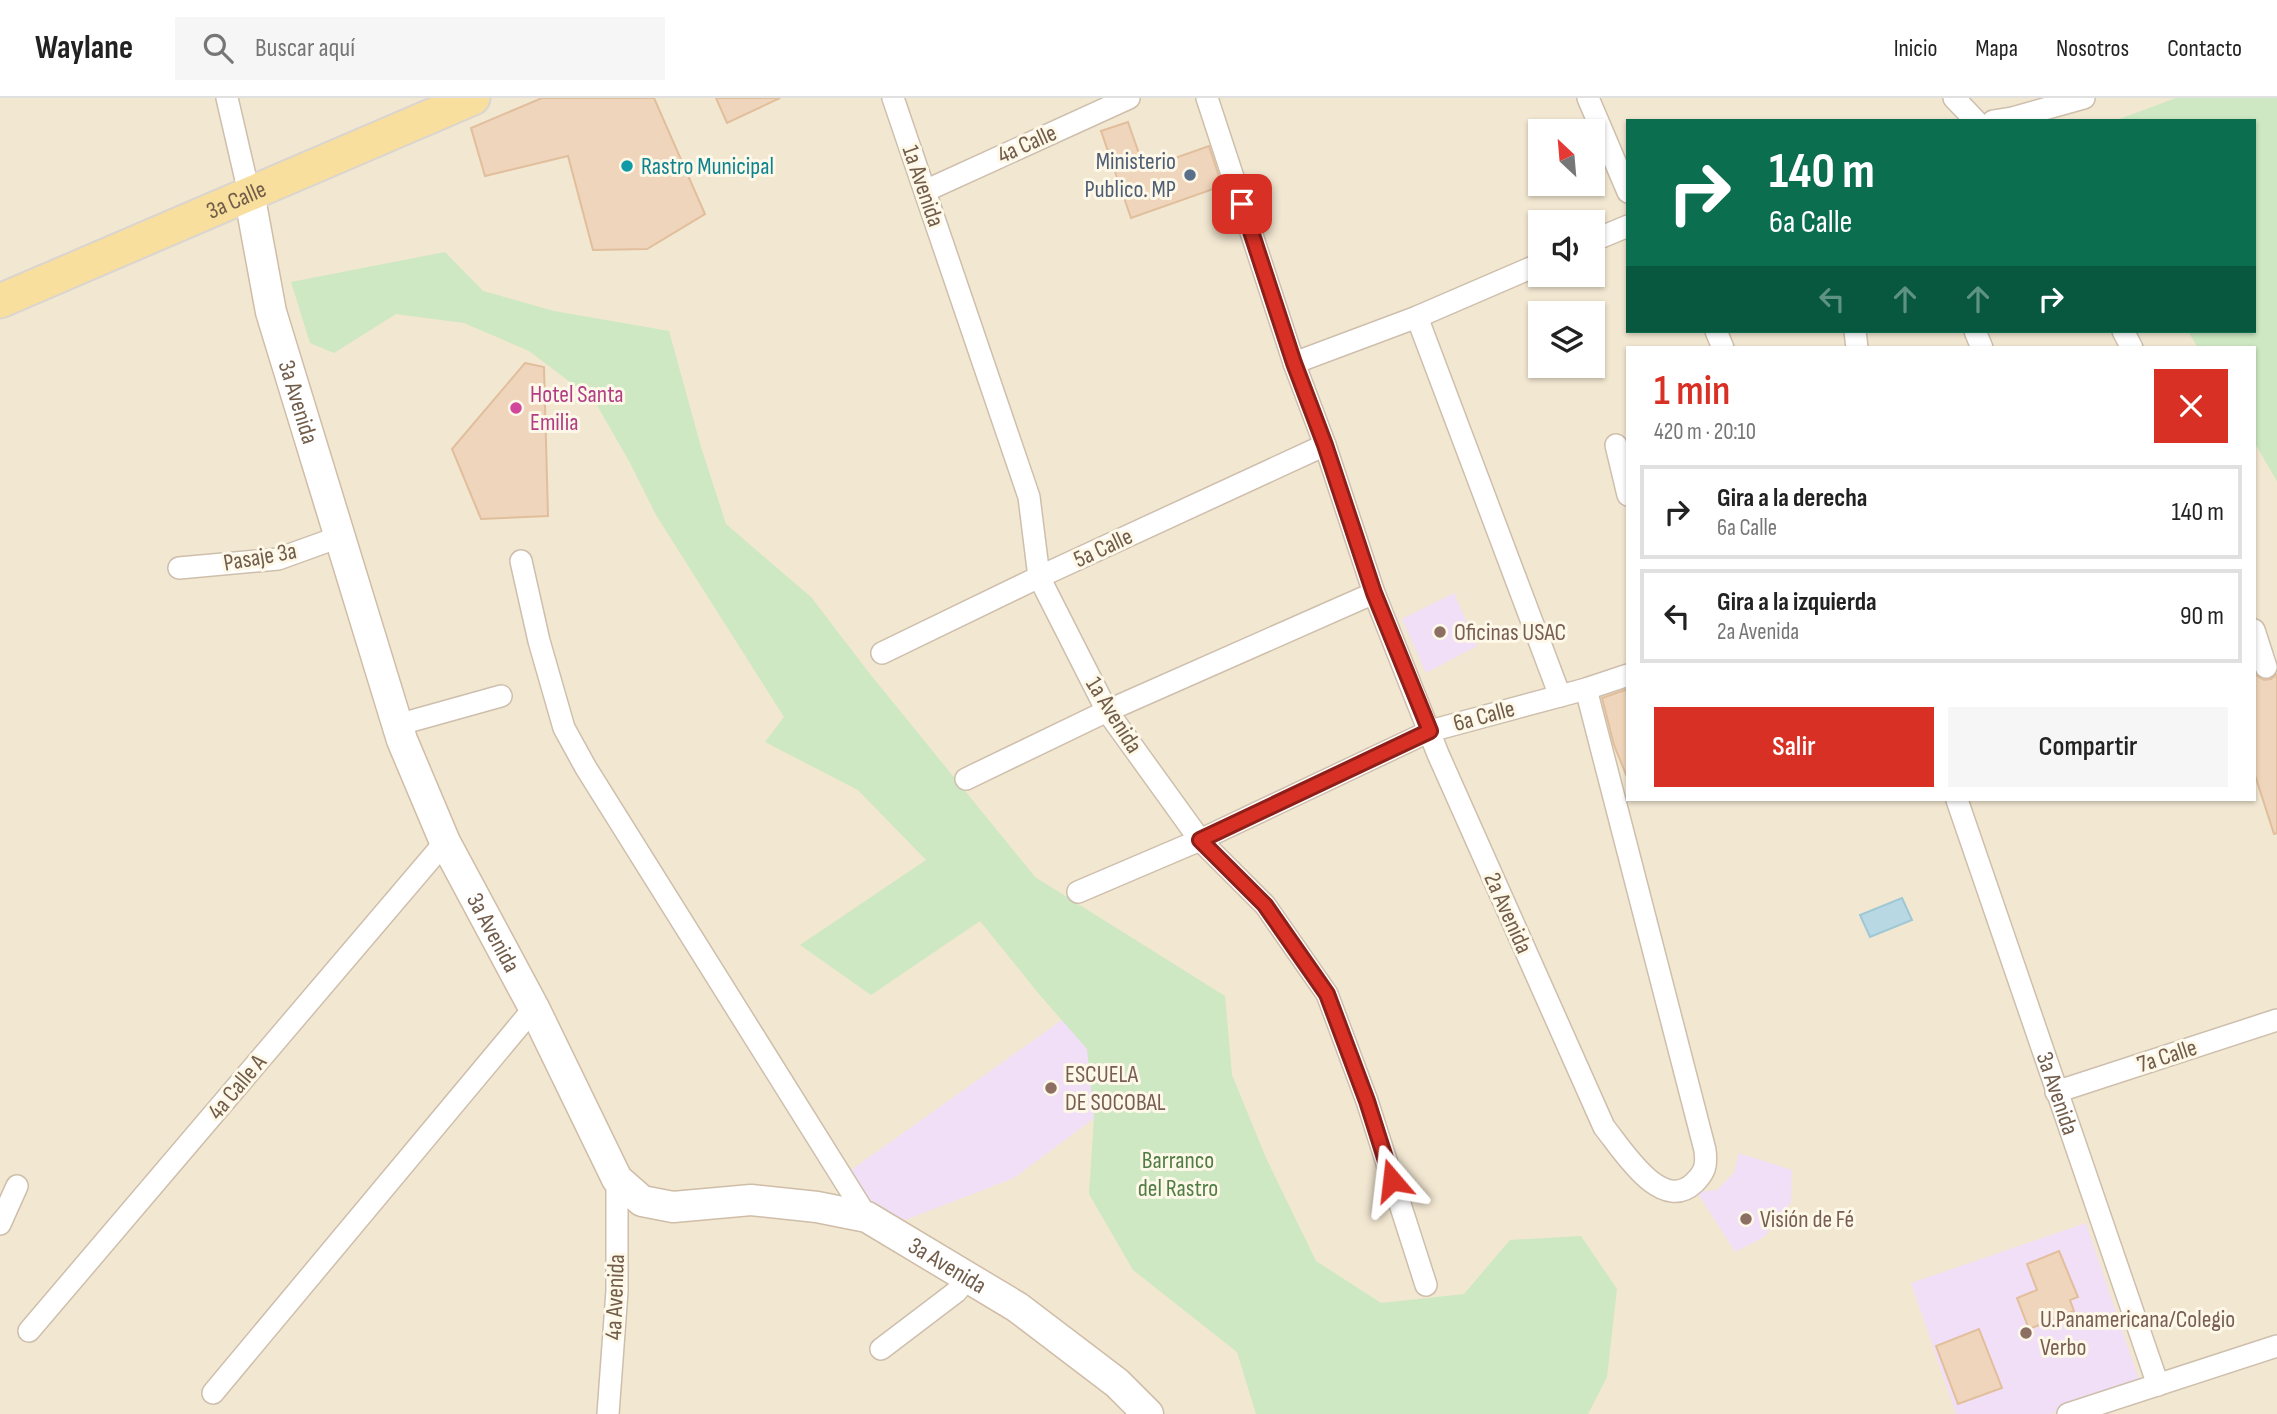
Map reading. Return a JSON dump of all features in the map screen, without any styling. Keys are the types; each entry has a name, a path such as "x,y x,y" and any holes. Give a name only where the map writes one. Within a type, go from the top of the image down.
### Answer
{"main road":[{"name":"3a Calle","path":"0,300 461,100"},
{"name":"3a Avenida","path":"249,193 271,312 397,725 445,842 534,1009 617,1179 642,1201 673,1207 751,1200 817,1207 867,1217 1017,1307 1117,1383 1148,1414"}],"street":[{"name":"3a Avenida","path":"227,98 249,193"},
{"name":"1a Avenida","path":"893,98 1030,497 1039,577 1107,710 1200,840 1265,905 1327,994 1367,1101 1426,1285"},
{"name":"4a Calle","path":"925,191 1129,98"},
{"name":"2a Avenida","path":"1207,98 1294,363 1325,445 1374,593 1438,754 1604,1127 1646,1179 1670,1192 1679,1191 1689,1187 1704,1172 1707,1161 1705,1150 1586,689"},
{"path":"1588,98 1626,187"},
{"path":"1954,98 1974,119"},
{"path":"2010,119 2084,98"},
{"path":"1605,236 1626,227"},
{"path":"1294,363 1417,317 1528,269"},
{"path":"1417,317 1560,696"},
{"name":"5a Calle","path":"882,653 1325,445"},
{"path":"1616,445 1626,487"},
{"name":"Pasaje 3a","path":"179,568 278,559 339,537"},
{"path":"521,561 539,641 564,728 586,768 867,1217"},
{"path":"966,779 1107,710 1374,593"},
{"path":"2256,636 2266,667"},
{"name":"6a Calle","path":"1078,892 1200,840 1430,731 1626,676"},
{"path":"397,725 501,696"},
{"name":"3a Avenida","path":"1957,801 2158,1385"},
{"name":"4a Calle A","path":"29,1331 445,842"},
{"path":"213,1393 534,1009"},
{"name":"7a Calle","path":"2056,1092 2277,1020"},
{"name":"4a Avenida","path":"608,1414 617,1291 617,1179"},
{"path":"0,1224 17,1186"},
{"path":"881,1349 956,1292 969,1277"},
{"path":"2068,1414 2277,1346"}],"shaded area":[{"path":"0,98 2277,98 2277,1414 0,1414"},
{"name":"Oficinas USAC","path":"1454,593 1477,646 1426,673 1402,619"},
{"name":"ESCUELA DE SOCOBAL","path":"1114,983 1176,1057 1014,1178 887,1227 844,1175"},
{"name":"Visión de Fé","path":"1739,1153 1792,1170 1791,1202 1764,1237 1735,1252 1697,1192 1717,1190 1734,1173"},
{"name":"U.Panamericana/Colegio Verbo","path":"2086,1223 2140,1383 2050,1414 1956,1414 1911,1283"}],"green space":[{"path":"2176,98 2277,98 2277,481 2256,445 2256,346 2197,346 2189,333 2256,333 2256,119 2119,119"},
{"name":"Barranco del Rastro","path":"445,252 483,291 554,311 669,331 701,447 726,524 811,597 1035,877 1225,996 1232,1075 1266,1158 1316,1261 1381,1303 1464,1294 1510,1240 1581,1236 1617,1289 1607,1377 1588,1414 1256,1414 1237,1352 1133,1270 1089,1194 1094,1118 1087,1049 980,921 871,995 800,945 926,860 858,790 765,742 784,717 656,515 594,400 529,351 464,323 396,314 334,353 310,343 291,282"}],"water":[{"path":"1902,898 1912,920 1870,937 1860,915"}],"building":[{"name":"Rastro Municipal","path":"542,98 654,98 705,214 647,249 593,250 568,156 485,176 471,128"},
{"path":"716,98 780,98 727,123"},
{"path":"1128,122 1143,165 1160,159 1161,163 1209,146 1222,186 1131,218 1101,131"},
{"name":"Hotel Santa Emilia","path":"525,363 544,367 548,516 481,519 452,449"},
{"path":"2277,674 2277,833 2274,834 2256,778 2256,675 2264,680"},
{"path":"1626,690 1626,775 1614,745 1602,698"},
{"path":"2059,1251 2078,1297 2070,1300 2074,1311 2029,1329 2017,1298 2037,1290 2027,1264"},
{"path":"1979,1329 2002,1388 1958,1404 1936,1346"}],"place":[{"name":"Rastro Municipal","path":"627,166"},
{"name":"Ministerio Publico. MP","path":"1190,175"},
{"name":"Hotel Santa Emilia","path":"516,408"},
{"name":"Oficinas USAC","path":"1440,632"},
{"name":"ESCUELA DE SOCOBAL","path":"1051,1088"},
{"name":"Visión de Fé","path":"1746,1219"},
{"name":"U.Panamericana/Colegio Verbo","path":"2026,1333"}],"route":[{"path":"1242,204 1374,593 1430,731 1200,840 1265,905 1327,994 1367,1101 1392,1180"}]}
